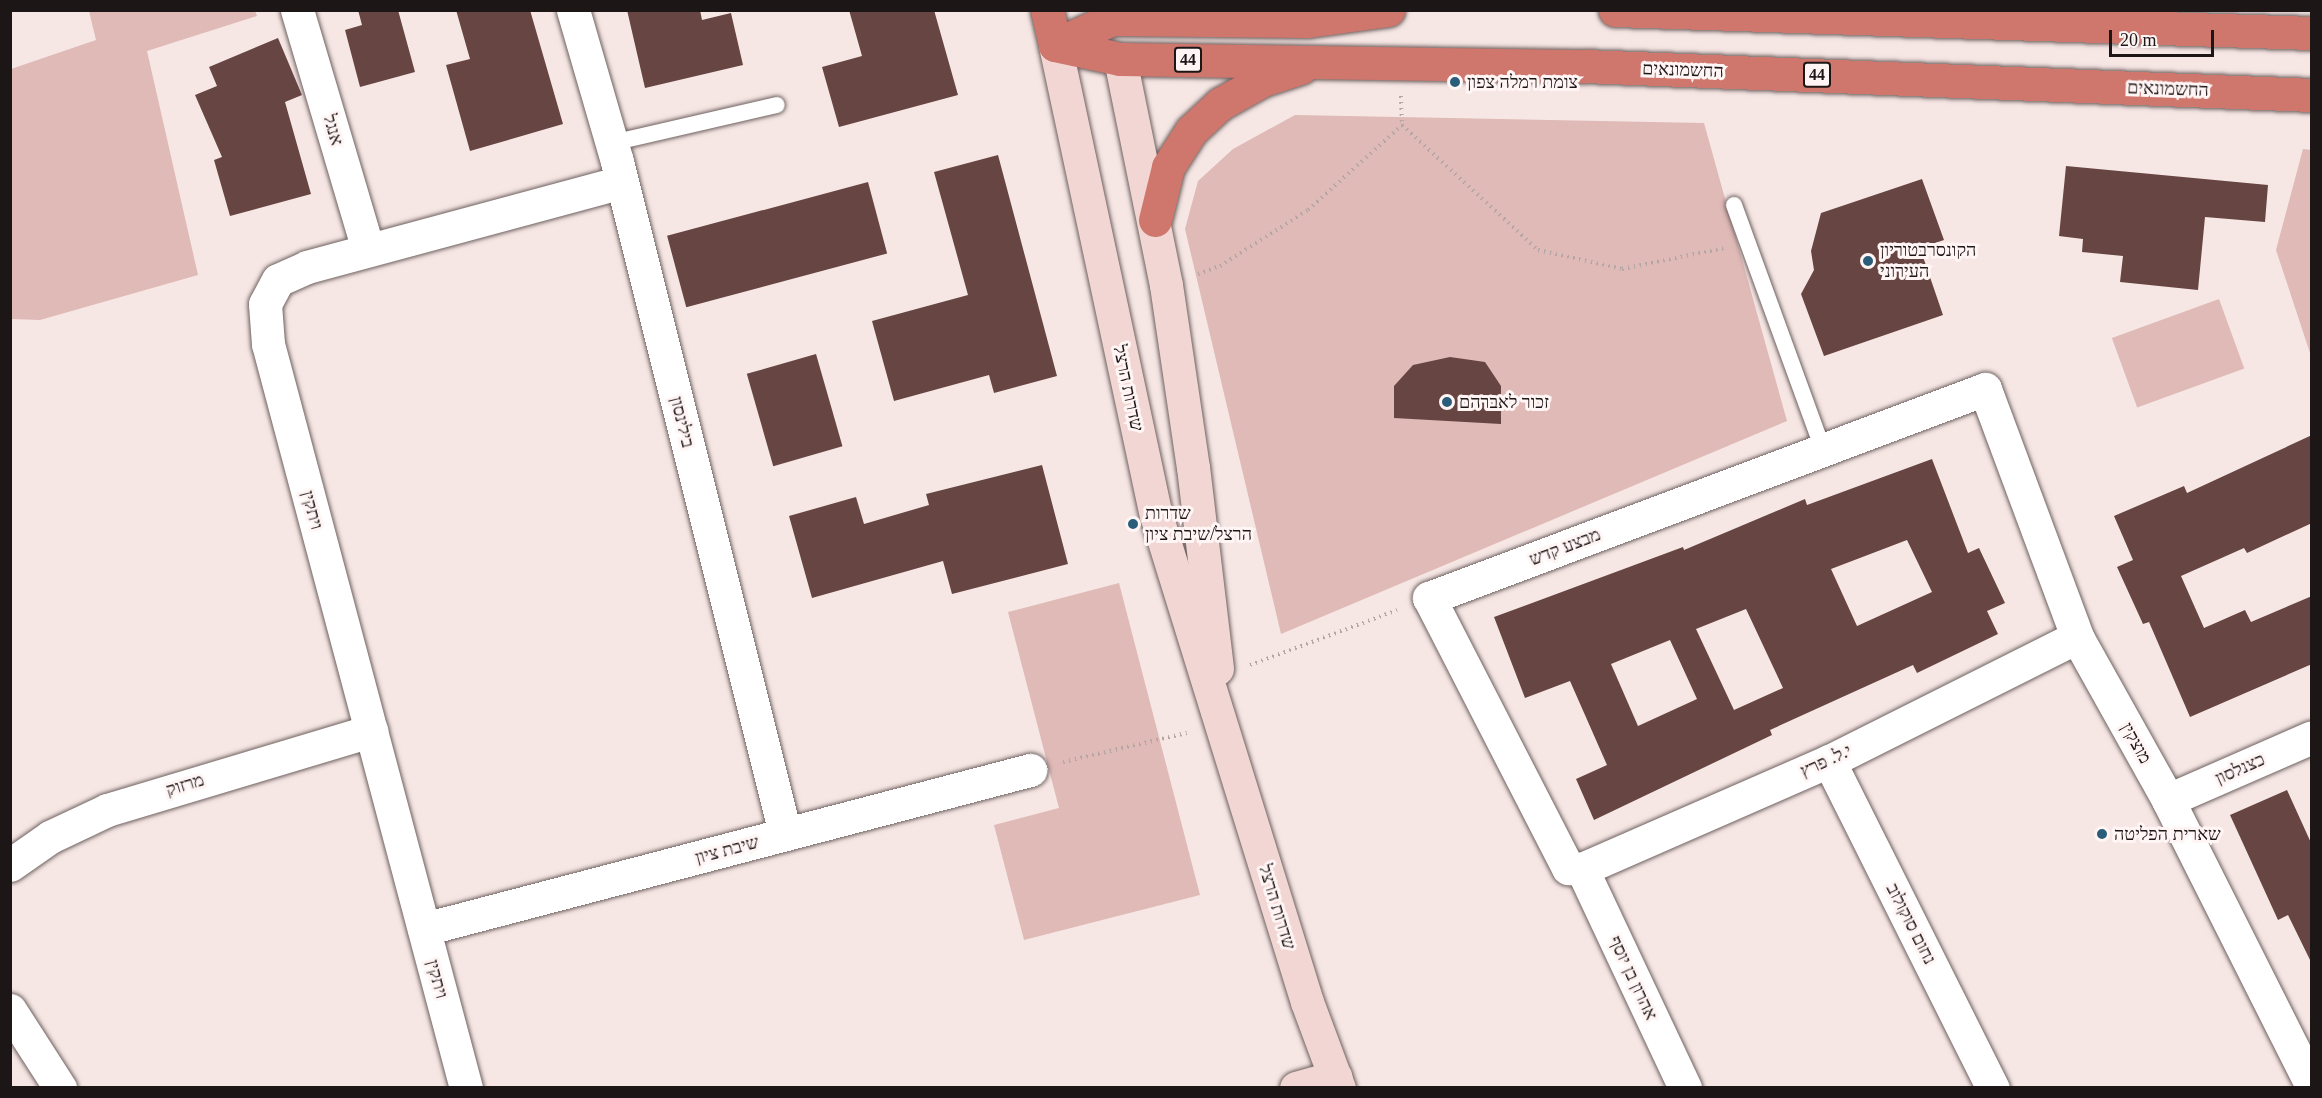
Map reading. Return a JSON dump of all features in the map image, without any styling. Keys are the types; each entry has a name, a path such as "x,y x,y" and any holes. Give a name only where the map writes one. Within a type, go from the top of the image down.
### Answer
{"highway":[{"path":"1047,10 1055,45 1111,15 1308,21 1388,10"},
{"path":"1615,10 2312,33"},
{"path":"1759,15 1824,10"},
{"path":"1993,10 2046,24"},
{"path":"1111,15 1120,60"},
{"name":"החשמונאים","path":"1055,45 1120,60 1584,66 2312,95"},
{"name":"44","path":"1155,220 1168,167 1191,131 1220,104 1263,80 1322,61"}],"main road":[{"name":"שדרות הרצל","path":"1055,45 1155,515 1307,1002 1337,1082"},
{"name":"שדרות הרצל","path":"1120,60 1155,220 1166,285 1193,467 1222,725"},
{"path":"1296,1088 1337,1082"}],"street":[{"name":"אנגל","path":"297,10 368,250"},
{"name":"בילינסון","path":"573,10 612,143 785,834"},
{"name":"ויתקין","path":"466,1088 268,344 265,304 278,280 308,267 622,182"},
{"name":"מבצע קדש","path":"1429,598 1985,389"},
{"name":"מוצקין","path":"1985,389 2077,637 2168,801 2312,1086"},
{"path":"1429,598 1575,868"},
{"name":"י.ל. פרץ","path":"1575,868 1829,761 2077,637"},
{"name":"מרזוק","path":"10,865 50,837 107,810 371,731"},
{"name":"כצנלסון","path":"2168,801 2312,737"},
{"name":"נחום סוקולוב","path":"1829,761 1993,1088"},
{"name":"שיבת ציון","path":"424,929 1030,770"},
{"name":"אהרון בן יוסף","path":"1575,868 1685,1088"},
{"path":"10,1010 60,1088"}],"lane":[{"path":"612,143 777,105"},
{"path":"1734,205 1823,450"}],"path":[{"path":"1400,62 1402,125 1538,250 1622,269 1748,243"},
{"path":"1166,285 1220,266 1308,210 1402,125"},
{"path":"1218,677 1429,598"},
{"path":"1030,770 1222,725"}],"shaded area":[{"path":"89,11 255,11 257,16 147,51 198,275 40,320 11,319 11,69 96,40"},
{"path":"1295,115 1704,123 1787,421 1281,634 1185,229 1198,181 1233,149"},
{"path":"2303,149 2312,150 2311,356 2276,250"},
{"path":"2219,299 2244,369 2137,408 2112,338"},
{"path":"1119,583 1200,895 1024,940 994,825 1059,808 1008,612"}],"building":[{"path":"358,10 398,10 415,72 360,87 345,30 362,25"},
{"path":"456,10 530,10 563,124 470,151 446,65 470,59"},
{"path":"627,10 700,10 702,20 731,13 743,65 645,88"},
{"path":"849,10 934,10 958,95 839,127 822,67 862,56"},
{"path":"278,38 302,95 285,102 311,194 230,216 214,160 222,157 195,95 217,86 209,67"},
{"path":"998,155 1057,376 994,393 989,375 894,401 872,321 968,295 934,172"},
{"path":"2066,166 2268,185 2265,222 2205,217 2198,290 2120,282 2123,256 2082,252 2083,239 2059,236"},
{"name":"הקונסרבטוריון העירוני","path":"1922,179 1944,240 1920,248 1943,315 1824,356 1801,294 1814,270 1811,251 1821,213"},
{"path":"868,182 887,253 686,307 667,236"},
{"path":"816,354 842,446 773,466 747,374"},
{"name":"זכור לאברהם","path":"1450,357 1485,362 1501,386 1501,424 1394,418 1394,386 1413,365"},
{"path":"2312,435 2312,523 2247,553 2244,548 2181,576 2204,628 2245,610 2251,622 2312,596 2312,664 2190,717 2149,622 2143,624 2117,567 2133,560 2114,516 2184,486 2187,493"},
{"path":"1932,459 1968,553 1979,548 2005,603 1987,611 1998,634 1917,673 1913,665 1770,730 1772,735 1594,820 1576,779 1607,765 1570,681 1525,698 1494,617 1683,547 1684,550 1805,499 1807,505","holes":["1907,540 1932,592 1857,626 1831,569","1746,609 1783,688 1734,710 1696,629","1670,640 1697,699 1638,726 1611,664"]},
{"path":"1042,465 1068,564 952,594 943,561 812,598 789,516 856,497 864,524 929,505 926,494"},
{"path":"2287,790 2312,845 2312,964 2288,915 2278,920 2230,815"}],"place":[{"name":"צומת רמלה צפון","path":"1455,82"},
{"name":"הקונסרבטוריון העירוני","path":"1868,261"},
{"name":"זכור לאברהם","path":"1447,402"},
{"name":"שדרות הרצל/שיבת ציון","path":"1133,524"},
{"name":"שארית הפליטה","path":"2102,834"}]}
